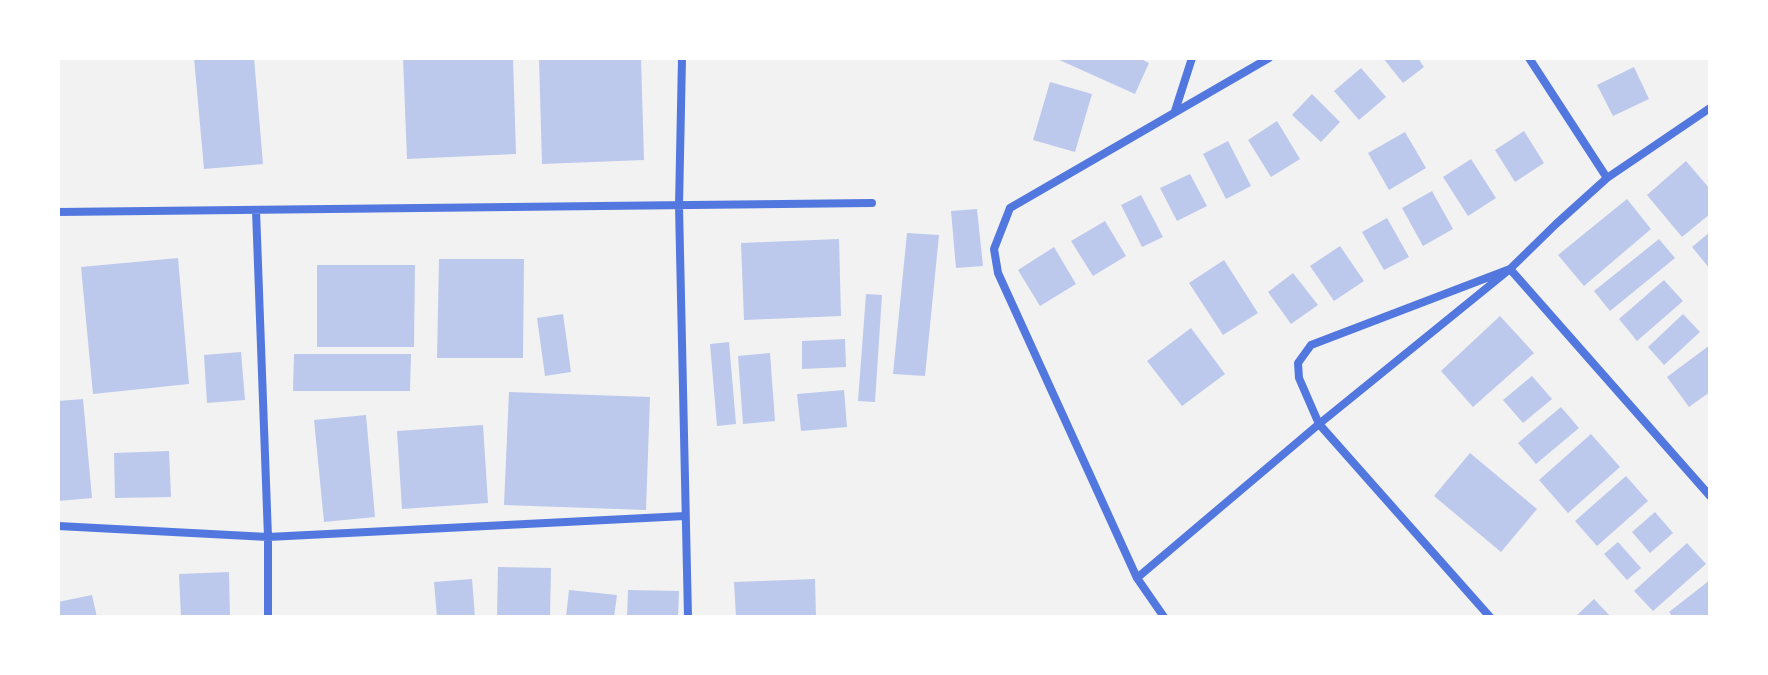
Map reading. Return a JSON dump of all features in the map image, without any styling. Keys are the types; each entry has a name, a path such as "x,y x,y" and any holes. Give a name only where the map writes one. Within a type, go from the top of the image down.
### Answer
{"street":[{"path":"682,58 679,206 688,617"},
{"path":"1175,112 1192,58"},
{"path":"1164,617 1137,578 998,273 994,249 1010,208 1269,58"},
{"path":"1529,58 1607,178"},
{"path":"1137,578 1319,424 1510,269 1607,178 1709,110"},
{"path":"58,212 872,203"},
{"path":"256,210 268,617"},
{"path":"1490,617 1319,424 1299,378 1298,363 1311,345 1510,269"},
{"path":"1510,269 1710,496"},
{"path":"58,526 268,537 685,516"}],"building":[{"path":"194,58 254,58 263,164 204,169"},
{"path":"403,58 513,58 516,154 407,159"},
{"path":"539,58 641,58 644,160 542,164"},
{"path":"1055,58 1139,58 1149,63 1135,94"},
{"path":"1383,58 1418,58 1424,67 1403,83"},
{"path":"1634,67 1649,99 1613,116 1597,85"},
{"path":"1361,68 1386,97 1359,120 1334,91"},
{"path":"1050,82 1092,94 1075,152 1033,140"},
{"path":"1312,94 1340,122 1321,142 1292,115"},
{"path":"1277,121 1300,159 1271,177 1248,140"},
{"path":"1524,131 1544,163 1515,182 1495,150"},
{"path":"1405,132 1426,168 1389,190 1368,153"},
{"path":"1228,141 1251,186 1226,199 1203,154"},
{"path":"1471,159 1496,198 1468,216 1443,177"},
{"path":"1686,161 1710,189 1710,214 1682,237 1647,195"},
{"path":"1190,174 1207,206 1177,221 1160,188"},
{"path":"1432,191 1453,229 1423,246 1402,208"},
{"path":"1141,195 1163,237 1142,247 1121,205"},
{"path":"1627,199 1651,229 1584,286 1558,255"},
{"path":"977,209 983,266 956,268 951,211"},
{"path":"1387,218 1409,257 1384,270 1362,232"},
{"path":"1105,221 1126,256 1093,276 1071,241"},
{"path":"1710,232 1710,269 1692,247"},
{"path":"907,233 939,235 925,376 893,374"},
{"path":"839,239 841,316 744,320 741,243"},
{"path":"1659,239 1675,258 1610,311 1594,291"},
{"path":"1340,246 1364,281 1334,301 1310,266"},
{"path":"1054,247 1076,284 1040,306 1018,270"},
{"path":"178,258 189,384 93,394 81,267"},
{"path":"439,259 524,259 523,358 437,358"},
{"path":"1224,260 1258,313 1223,335 1189,283"},
{"path":"317,265 415,265 414,347 317,347"},
{"path":"1293,273 1318,305 1291,324 1268,292"},
{"path":"1664,280 1683,301 1637,341 1619,319"},
{"path":"866,294 882,295 875,402 858,401"},
{"path":"563,314 571,372 545,376 537,318"},
{"path":"1683,314 1700,332 1664,365 1648,347"},
{"path":"1500,316 1534,353 1473,407 1441,371"},
{"path":"1191,328 1225,374 1182,406 1147,361"},
{"path":"845,339 846,367 802,369 802,341"},
{"path":"729,342 736,424 717,426 710,344"},
{"path":"1710,345 1710,392 1689,407 1667,377"},
{"path":"241,352 245,400 207,403 204,355"},
{"path":"770,353 775,421 743,424 738,356"},
{"path":"294,354 411,354 410,391 293,391"},
{"path":"1532,376 1552,399 1523,423 1503,400"},
{"path":"844,390 847,427 801,431 797,394"},
{"path":"509,392 650,397 646,510 504,505"},
{"path":"83,399 92,498 58,501 58,401"},
{"path":"1561,407 1579,428 1536,464 1518,443"},
{"path":"366,415 375,517 324,522 314,420"},
{"path":"483,425 488,503 402,509 397,431"},
{"path":"1591,434 1620,467 1568,513 1539,480"},
{"path":"169,451 171,497 115,498 114,453"},
{"path":"1470,453 1537,509 1501,552 1434,496"},
{"path":"1626,476 1648,501 1597,546 1575,521"},
{"path":"1655,512 1673,533 1650,553 1632,532"},
{"path":"1618,542 1641,568 1627,580 1604,554"},
{"path":"1687,543 1706,564 1653,611 1634,591"},
{"path":"498,567 551,568 550,617 497,617"},
{"path":"229,572 230,617 181,617 179,574"},
{"path":"472,579 475,617 437,617 434,582"},
{"path":"815,579 816,617 736,617 734,582"},
{"path":"1710,580 1710,617 1673,617 1669,612"},
{"path":"569,590 617,595 614,617 566,617"},
{"path":"628,590 679,591 678,617 627,617"},
{"path":"92,595 97,617 58,617 58,602"},
{"path":"1594,599 1611,617 1575,617"}]}
